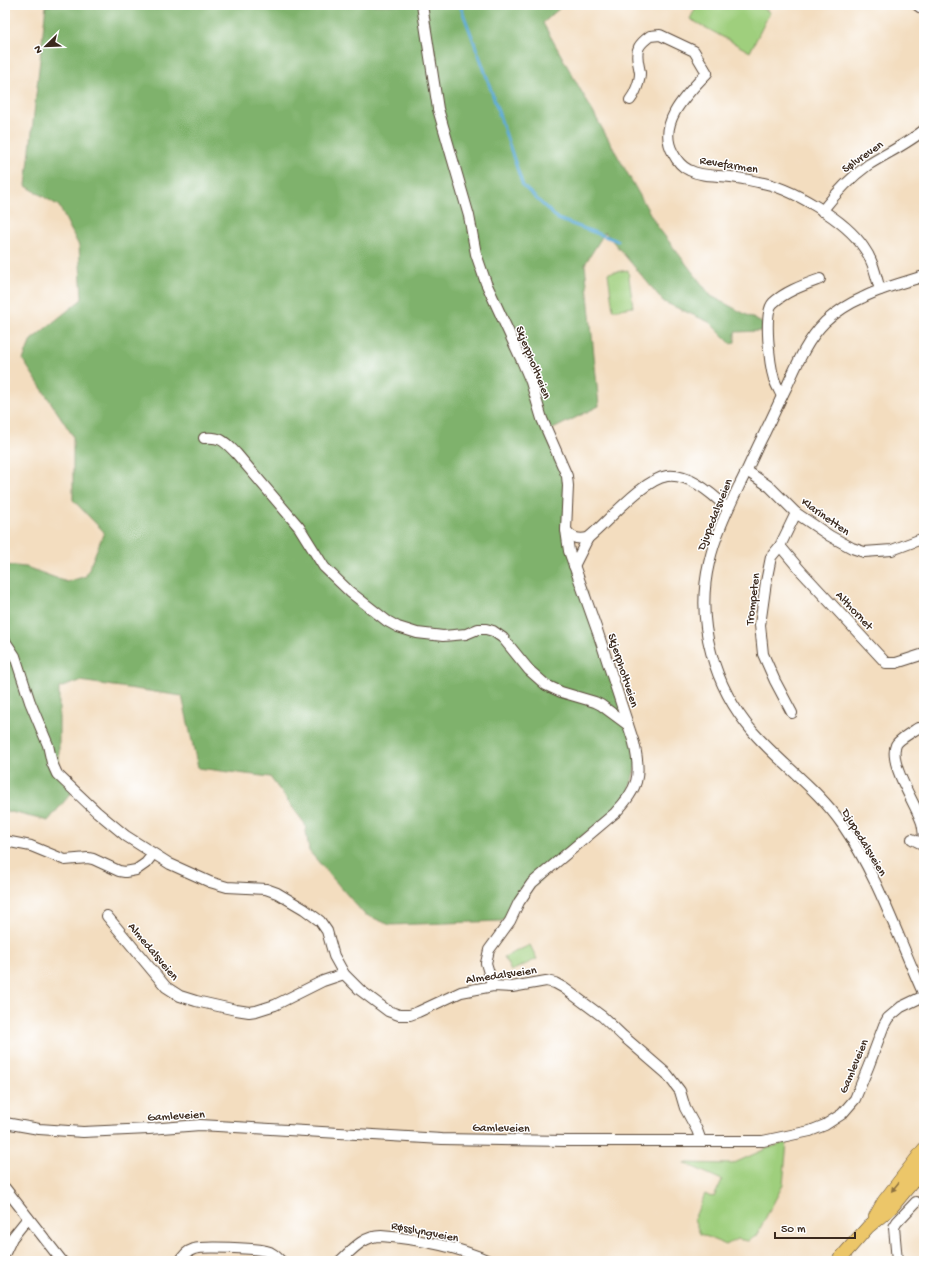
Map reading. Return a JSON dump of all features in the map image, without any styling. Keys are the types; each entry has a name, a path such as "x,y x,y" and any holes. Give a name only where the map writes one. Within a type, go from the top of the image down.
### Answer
{"main road":[{"path":"868,1227 884,1201 924,1149"},
{"path":"838,1261 868,1227 892,1207 924,1168"}],"street":[{"name":"Skjerpholtveien","path":"422,5 438,109 469,216 476,254 486,283 531,382 542,419 567,476 566,530 569,551 634,743 638,762 637,781 633,790 615,813 535,880 527,889 510,921 489,950 486,963 493,986"},
{"path":"917,5 924,10"},
{"name":"Revefarmen","path":"630,100 639,79 640,74 637,54 639,46 644,41 650,36 660,35 690,48 698,56 707,73 685,96 670,125 668,141 670,148 678,162 690,171 698,174 732,177 761,182 781,188 822,211 846,229 864,248 872,262 880,290"},
{"name":"Sølvreven","path":"822,211 842,186 854,175 924,130"},
{"name":"Djupedalsveien","path":"924,276 880,290 863,297 838,311 820,328 806,347 716,536 707,571 705,600 707,636 716,671 723,688 752,731 814,792 841,823 862,857 877,887 924,996"},
{"path":"782,396 777,387 771,366 768,324 770,308 773,303 794,289 820,279"},
{"name":"Skjerpholtveien","path":"204,438 217,438 231,448 299,527 324,567 350,592 387,621 398,627 417,633 443,636 466,634 486,629 493,631 503,638 529,670 546,684 561,692 585,698 601,705 628,725"},
{"name":"Klarinetten","path":"747,471 770,487 796,513 841,543 864,552 892,550 924,538"},
{"path":"574,566 588,538 621,506 656,480 668,476 681,477 693,482 716,497 728,509"},
{"name":"Trompeten","path":"792,713 774,681 763,654 760,624 771,557 780,546 796,513"},
{"path":"566,530 570,536 575,538 588,538"},
{"name":"Althornet","path":"780,546 886,663 896,663 924,654"},
{"name":"Almedalsveien","path":"5,641 15,656 30,702 48,745 52,763 57,774 96,812 126,836 170,864 214,883 227,887 266,889 277,893 304,909 320,921 327,931 334,956 344,974 375,1002 388,1011 398,1015 418,1012 461,992 493,986 512,987 546,981 555,983 603,1017 667,1074 680,1091 685,1108 698,1130 701,1141"},
{"path":"912,840 924,845 924,832 922,823 903,782 894,757 894,751 896,744 918,728"},
{"path":"6,841 32,846 66,860 93,859 119,871 125,872 136,870 146,863 153,854"},
{"name":"Almedalsveien","path":"107,916 166,986 180,996 196,1001 236,1010 249,1012 256,1011 275,1005 316,984 344,974"},
{"name":"Gamleveien","path":"5,1123 83,1132 200,1125 442,1139 740,1142 776,1139 810,1131 825,1125 847,1109 855,1099 888,1018 900,1007 924,996"},
{"path":"5,1188 62,1261"},
{"path":"897,1261 894,1227 916,1202"},
{"path":"5,1252 12,1238 28,1218"},
{"name":"Røsslyngveien","path":"340,1261 361,1242 373,1236 391,1237 439,1245 465,1252 489,1261"},
{"path":"181,1261 186,1254 194,1249 208,1247 265,1250 281,1261"}],"green space":[{"path":"46,5 563,5 543,23 657,226 711,296 762,323 762,331 735,332 735,342 731,344 709,322 664,302 605,232 585,264 599,406 547,432 565,469 567,532 638,757 627,800 581,837 502,921 390,925 364,914 309,851 305,824 270,777 198,768 182,696 80,681 59,688 59,777 73,791 48,821 7,811 5,809 5,565 26,567 67,582 86,576 104,532 73,500 73,436 23,360 31,340 82,299 79,246 59,206 26,186"},
{"path":"697,5 757,5 770,12 750,52 690,19"},
{"path":"628,270 633,307 613,310 608,273"},
{"path":"530,945 537,959 511,971 504,957"},
{"path":"787,1142 783,1185 756,1236 748,1241 737,1239 726,1245 700,1234 694,1219 705,1194 714,1197 722,1180 684,1163 732,1164 768,1148"}],"waterway":[{"path":"460,5 483,66 523,186 558,219 618,241"}]}
